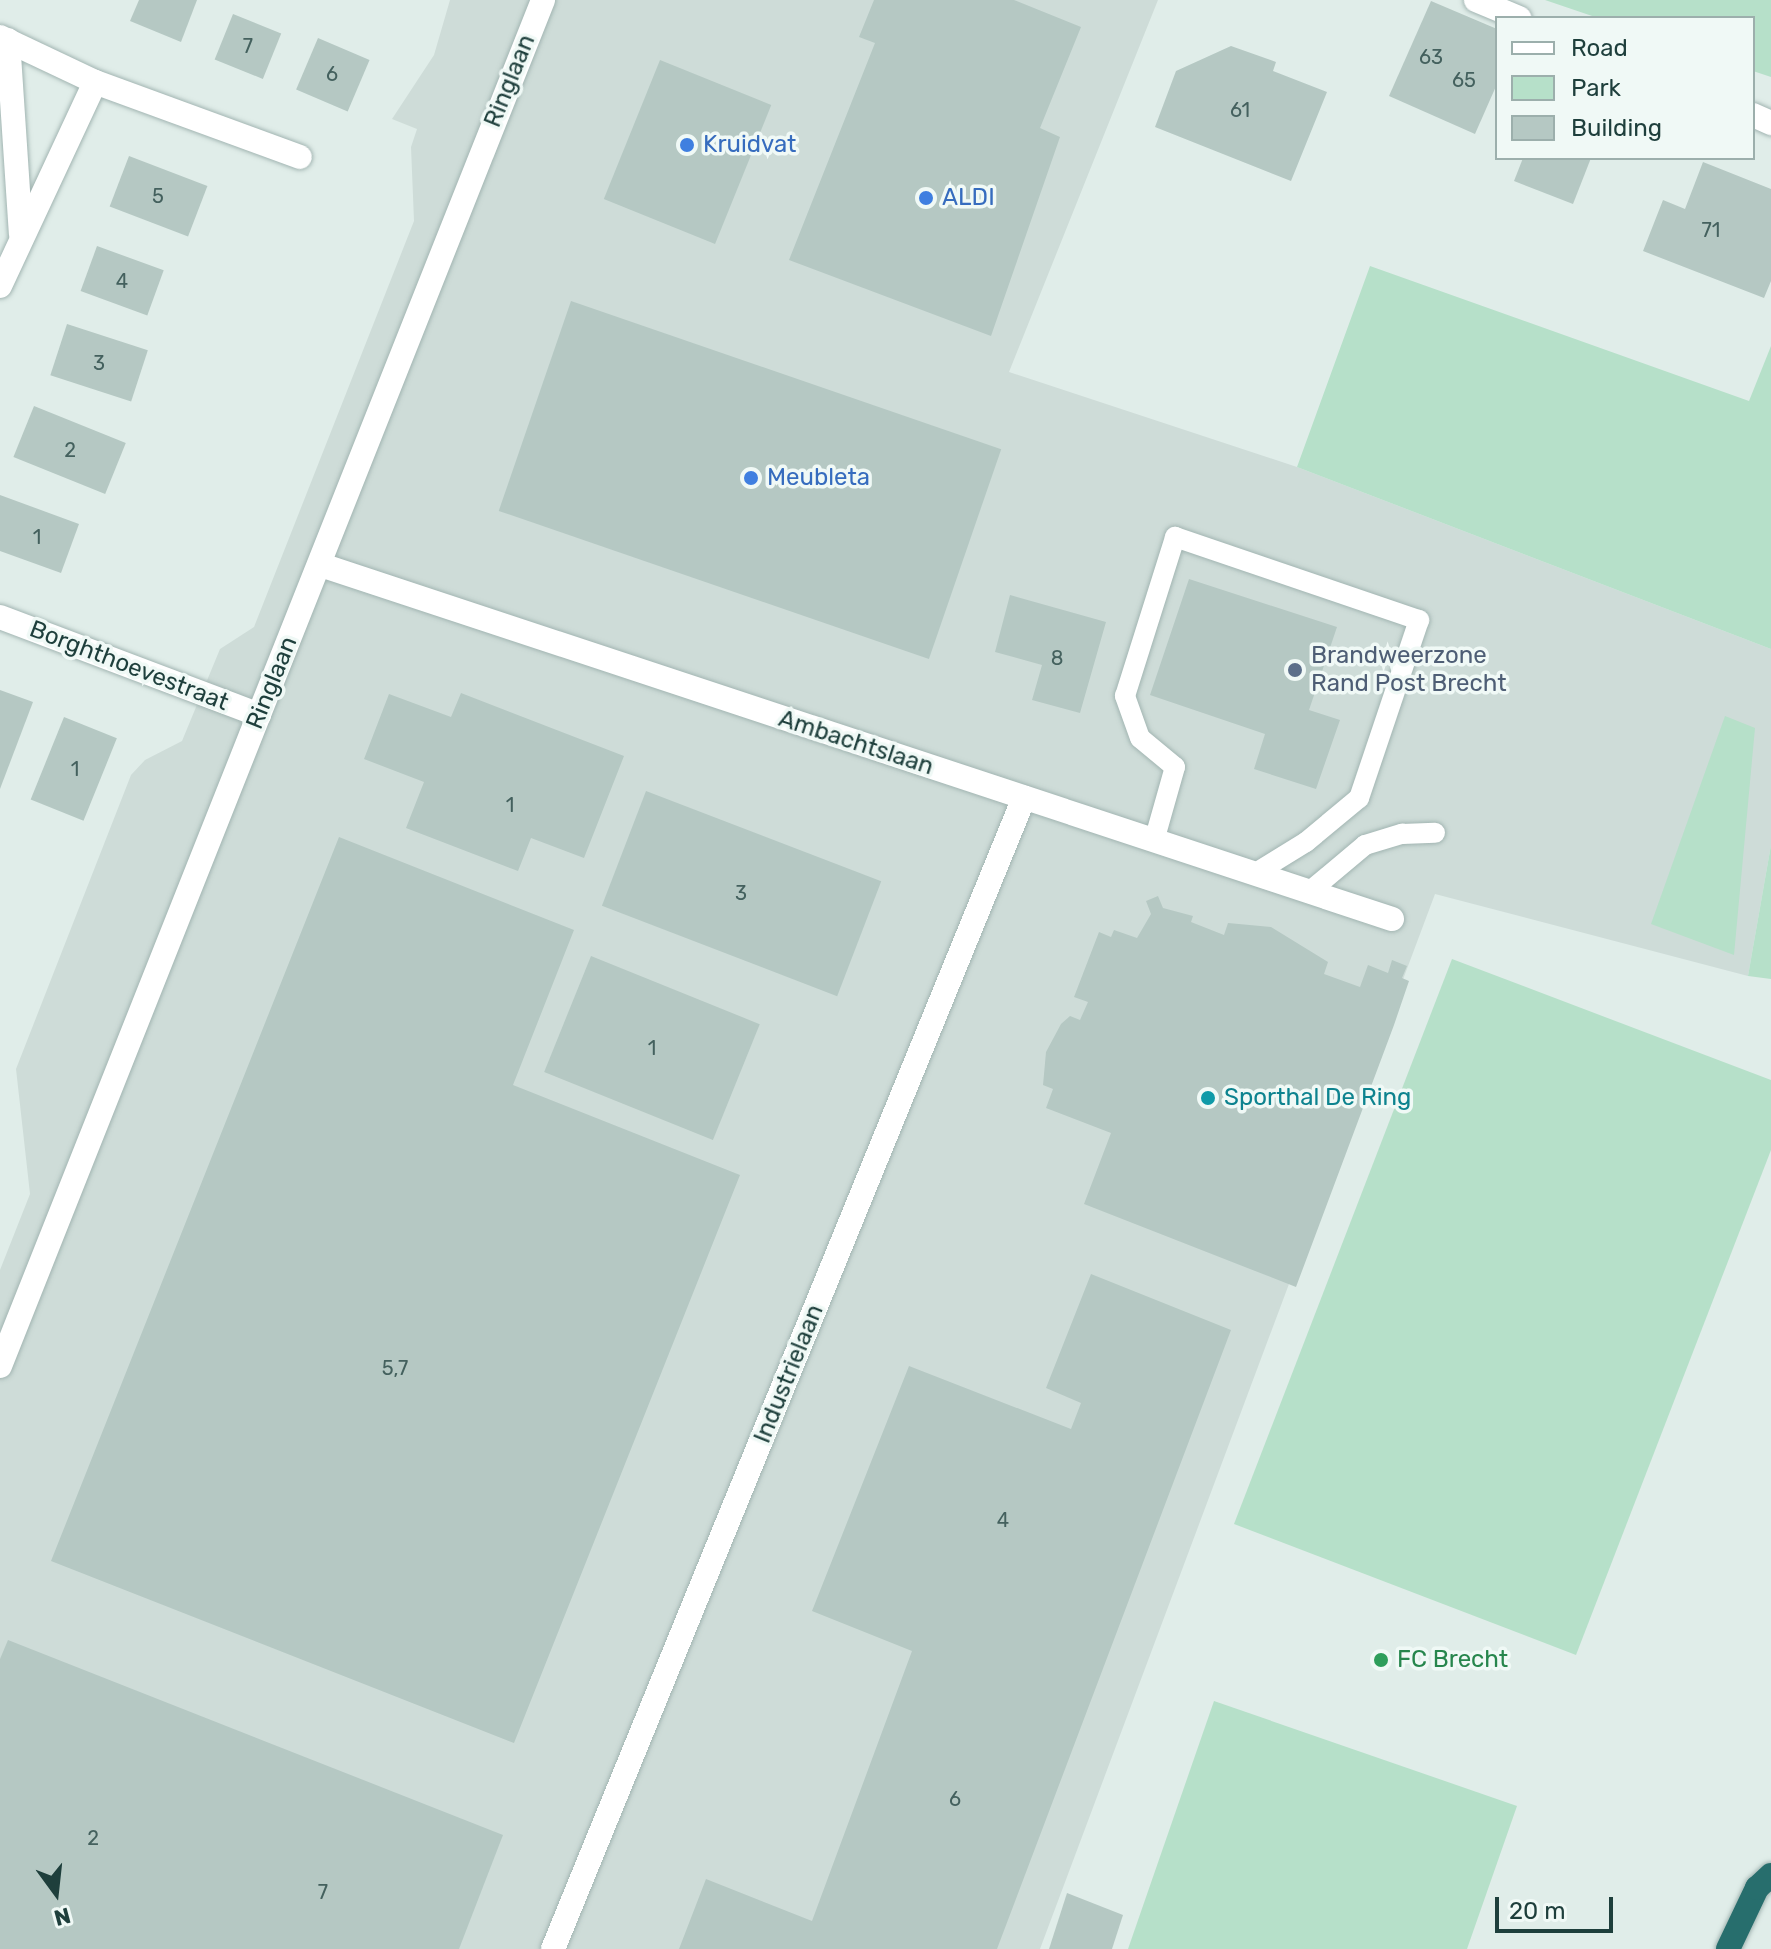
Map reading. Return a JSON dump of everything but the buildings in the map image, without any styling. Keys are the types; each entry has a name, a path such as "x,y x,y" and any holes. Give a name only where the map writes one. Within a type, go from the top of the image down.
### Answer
{"highway":[{"path":"1728,1949 1757,1888 1771,1875"}],"street":[{"name":"Ringlaan","path":"0,1366 321,565 543,0"},
{"path":"1476,0 1514,16"},
{"path":"4,38 95,82 300,157"},
{"path":"4,38 21,236"},
{"path":"0,286 95,82"},
{"name":"Ambachtslaan","path":"321,565 1392,919"},
{"name":"Borghthoevestraat","path":"0,617 259,715"},
{"name":"Industrielaan","path":"553,1949 1024,798"}],"lane":[{"path":"1154,841 1175,767 1140,738 1125,696 1175,537 1419,620 1359,798 1306,842 1254,874"},
{"path":"1309,892 1365,845 1402,834 1435,833"}],"shaded area":[{"path":"450,0 1158,0 1009,372 1297,467 1771,649 1771,845 1748,976 1435,894 1040,1949 0,1949 0,1270 30,1194 16,1069 131,775 145,760 182,741 220,649 254,627 414,221 411,147 417,129 392,119 434,55"}],"green space":[{"path":"1545,0 1771,0 1771,77 1755,72 1755,16 1592,16"},
{"path":"1370,266 1749,401 1771,346 1771,649 1297,467"},
{"path":"1725,716 1755,728 1734,955 1651,924"},
{"path":"1771,845 1771,979 1748,976"},
{"path":"1452,959 1771,1080 1771,1150 1576,1655 1234,1524"},
{"path":"1214,1701 1517,1806 1467,1949 1128,1949"}],"place":[{"name":"Kruidvat","path":"687,145"},
{"name":"ALDI","path":"926,198"},
{"name":"Meubleta","path":"751,478"},
{"name":"Brandweerzone Rand Post Brecht","path":"1295,670"},
{"name":"Sporthal De Ring","path":"1208,1098"},
{"name":"FC Brecht","path":"1381,1660"}]}
